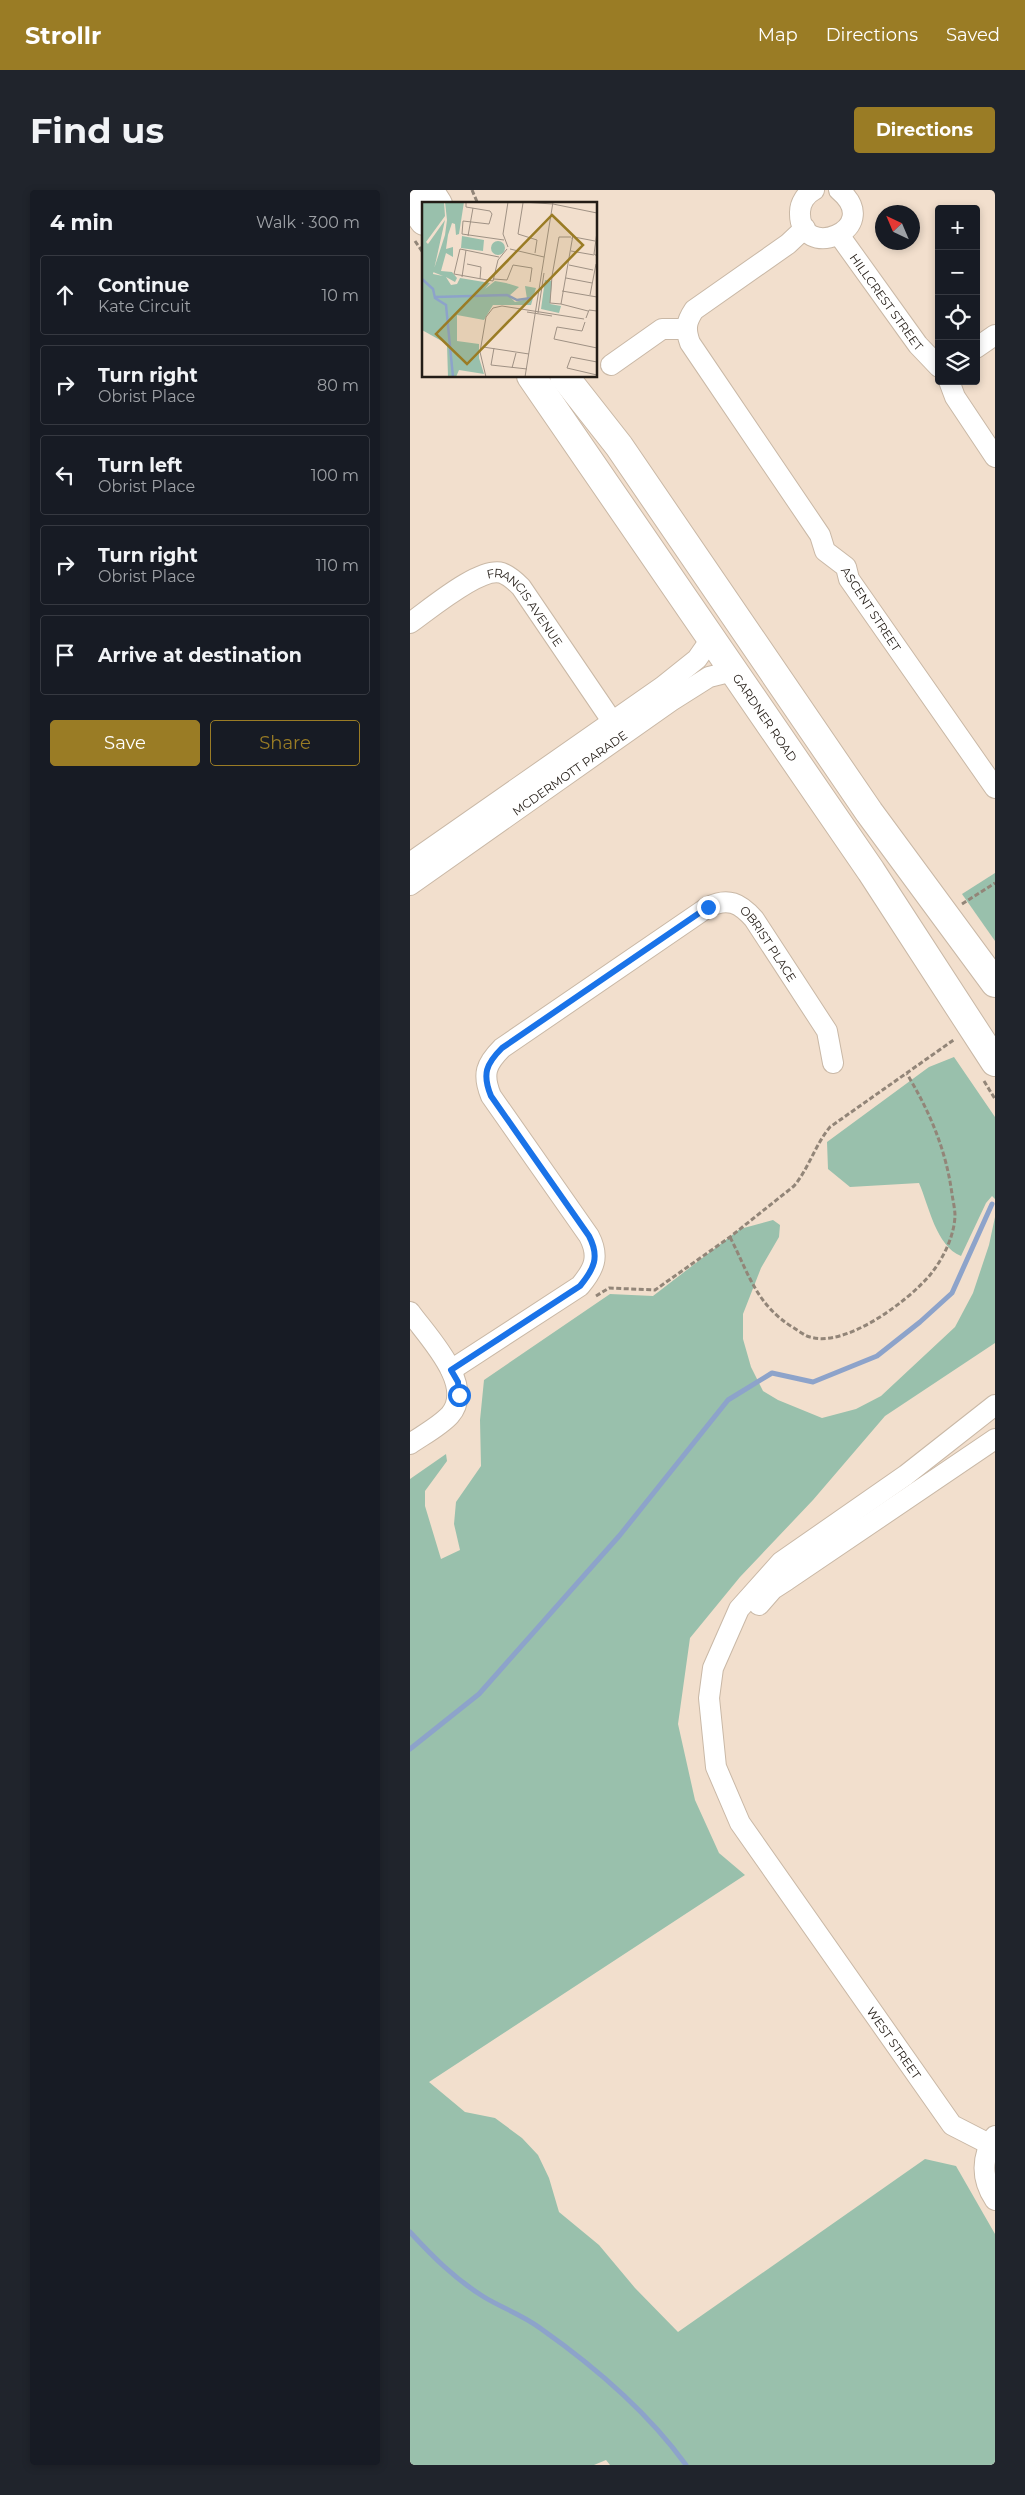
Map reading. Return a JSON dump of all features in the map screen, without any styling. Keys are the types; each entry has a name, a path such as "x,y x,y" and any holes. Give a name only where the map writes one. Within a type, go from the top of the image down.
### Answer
{"street":[{"path":"429,190 437,202"},
{"path":"811,191 804,200 800,210 805,228 813,236 822,239 839,236 848,227 852,216 852,206 848,192"},
{"path":"410,201 422,218"},
{"path":"611,364 662,329 686,329 687,321 694,310 788,244 805,228"},
{"name":"HILLCREST STREET","path":"839,236 918,345 935,362"},
{"name":"ASCENT STREET","path":"686,329 690,343 820,535 825,551 846,567 849,579 995,788"},
{"path":"980,345 995,335"},
{"name":"GARDNER ROAD","path":"532,378 871,871 995,1062"},
{"path":"566,378 619,446 869,812 995,983"},
{"path":"950,385 955,397 995,457"},
{"name":"FRANCIS AVENUE","path":"410,623 474,578 488,573 501,572 521,587 612,722"},
{"name":"MCDERMOTT PARADE","path":"410,863 662,687 697,659 711,639"},
{"name":"MCDERMOTT PARADE","path":"410,885 671,701 709,676 733,671"},
{"path":"869,812 867,827 880,850 882,859 878,866 871,871"},
{"name":"OBRIST PLACE","path":"451,1370 580,1286 593,1270 596,1258 594,1247 491,1096 486,1083 490,1059 502,1048 708,907 720,901 744,907 754,919 827,1031 833,1063"},
{"path":"410,1312 451,1370 458,1382 459,1395 456,1406 450,1416 410,1444"},
{"path":"709,1698 713,1668 739,1608 781,1562 906,1474 995,1405"},
{"path":"709,1698 725,1657 748,1616 773,1590 995,1439"},
{"path":"906,1474 918,1491"},
{"name":"WEST STREET","path":"709,1698 716,1767 740,1823 952,2125 993,2142 983,2169 989,2192 995,2200"}],"path":[{"path":"472,190 477,202"},
{"path":"410,234 422,251"},
{"path":"961,905 995,882"},
{"path":"580,1286 590,1299 609,1288 654,1290 730,1237 794,1186 802,1177 819,1140 830,1127 955,1039"},
{"path":"730,1237 762,1301 776,1316 810,1337 830,1339 848,1335 911,1292 930,1275 944,1254 952,1233 955,1215 948,1167 935,1128 907,1074"}],"green space":[{"path":"995,873 995,941 962,894"},
{"path":"954,1057 995,1117 995,1199 992,1196 986,1203 961,1256 952,1251 939,1235 919,1183 850,1187 828,1169 827,1142 929,1067"},
{"path":"995,1217 995,1343 885,1416 813,1500 740,1577 690,1638 678,1724 695,1800 719,1853 745,1875 429,2082 465,2112 495,2118 522,2138 538,2155 549,2178 559,2212 599,2245 635,2288 678,2332 925,2159 956,2166 995,2234 995,2465 610,2465 606,2460 594,2465 410,2465 410,1479 446,1454 447,1461 425,1491 425,1506 441,1559 460,1550 454,1524 456,1502 481,1466 480,1420 484,1380 610,1294 653,1296 740,1229 773,1220 780,1225 779,1237 761,1268 743,1314 743,1339 751,1367 763,1391 778,1400 822,1418 856,1409 881,1396 955,1327 973,1293 989,1245"}],"waterway":[{"path":"410,1749 479,1694 620,1535 728,1400 772,1373 813,1382 877,1356 920,1322 952,1293 992,1204"},
{"path":"410,2232 463,2283 484,2297 533,2323 619,2390 671,2445 686,2465"}],"route":[{"path":"459,1395 458,1382 451,1370 580,1286 593,1270 596,1258 589,1236 491,1096 486,1083 486,1071 490,1059 502,1048 708,907"}]}
